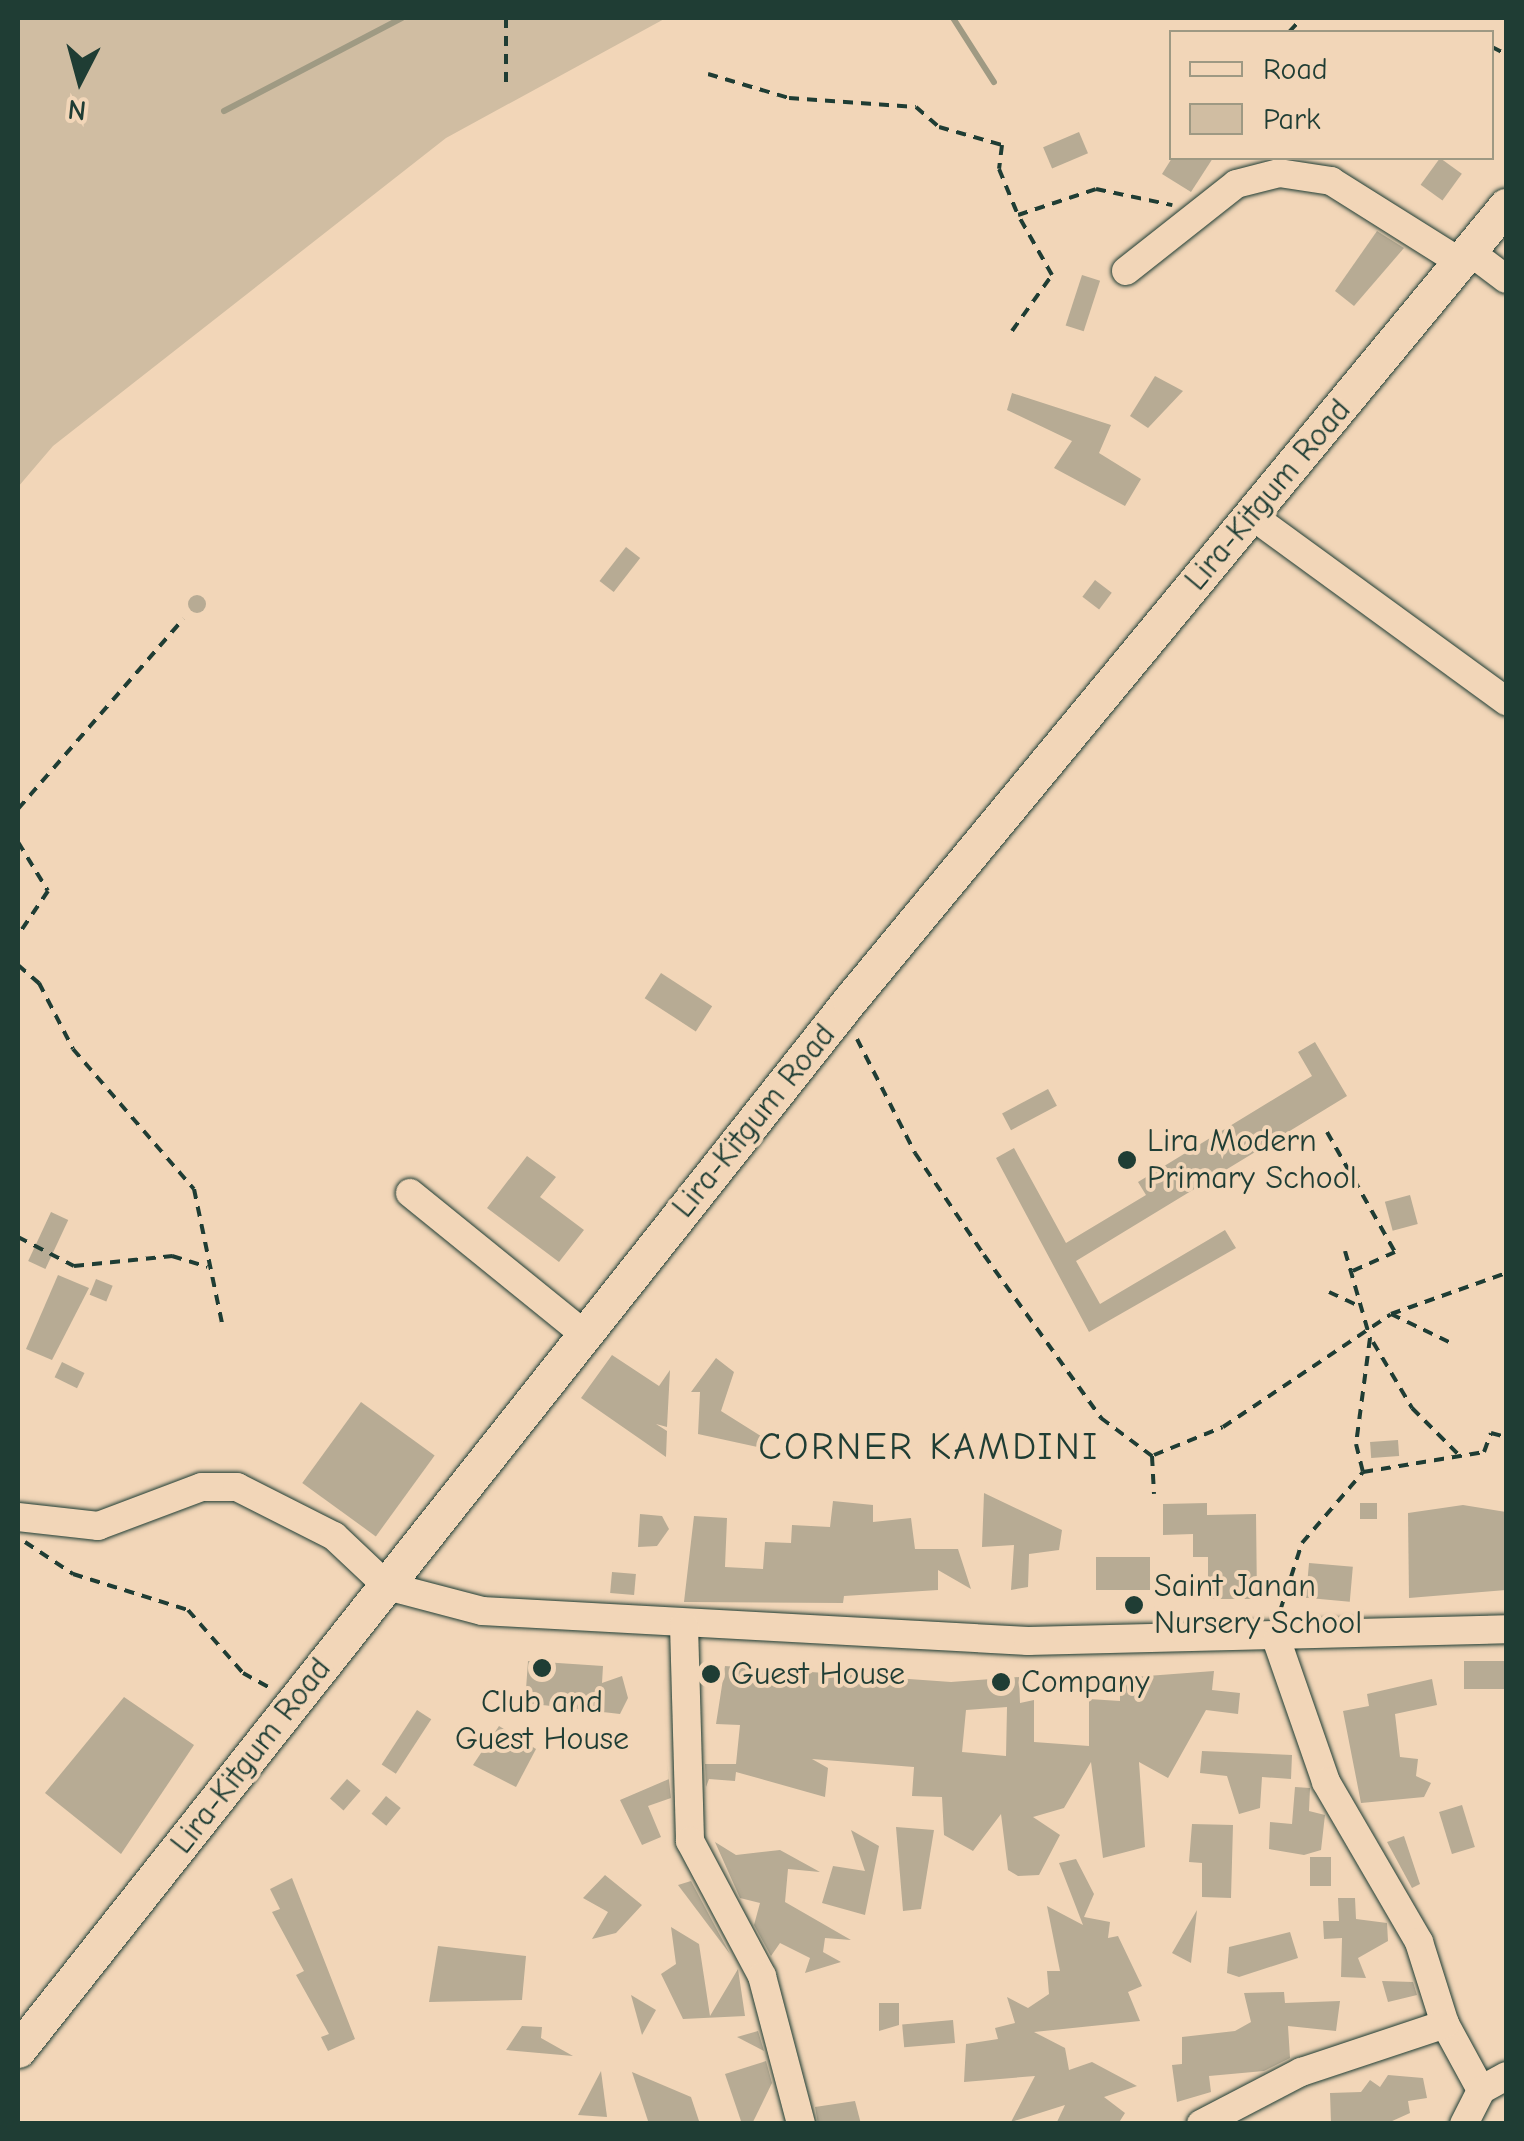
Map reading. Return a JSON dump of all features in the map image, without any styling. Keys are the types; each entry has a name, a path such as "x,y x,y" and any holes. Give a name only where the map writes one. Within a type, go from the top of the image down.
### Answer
{"main road":[{"name":"Lira-Kitgum Road","path":"18,2050 850,1000 1506,206"}],"street":[{"path":"1126,271 1198,208 1236,184 1310,175 1506,280"},
{"path":"1251,515 1506,701"},
{"path":"410,1193 584,1334"},
{"path":"18,1517 98,1526 202,1486 237,1487 334,1536 387,1586 482,1611 1028,1642 1277,1641 1506,1629"},
{"path":"684,1624 690,1841 762,1976 801,2124"},
{"path":"1277,1641 1326,1782 1413,1930 1446,2024 1481,2090"},
{"path":"1201,2124 1302,2072 1446,2024"},
{"path":"1464,2124 1481,2090 1506,2076"}],"path":[{"path":"506,18 506,86"},
{"path":"708,74 789,98 916,107 940,127 1002,145 999,169 1018,215 1052,275 1012,331"},
{"path":"1018,215 1096,189 1198,208"},
{"path":"18,809 182,620"},
{"path":"18,842 48,890 18,935"},
{"path":"18,965 39,982 74,1049 194,1189 206,1267 222,1323"},
{"path":"850,1000 860,1058 915,1153 1101,1418 1152,1456"},
{"path":"1328,1132 1395,1252 1348,1273"},
{"path":"18,1237 74,1266 172,1256 206,1267"},
{"path":"1345,1251 1365,1330 1412,1408 1460,1456"},
{"path":"1152,1456 1223,1427 1391,1314 1506,1274"},
{"path":"1329,1292 1359,1306"},
{"path":"1391,1314 1453,1344"},
{"path":"1363,1472 1356,1444 1370,1338"},
{"path":"1277,1641 1302,1543 1363,1472 1484,1452 1491,1432 1506,1437"},
{"path":"1152,1456 1154,1494"},
{"path":"18,1537 74,1574 188,1610 243,1673 292,1700"}],"green space":[{"path":"18,18 666,18 446,138 53,446 18,487"}],"building":[{"path":"1079,132 1088,153 1052,168 1043,147"},
{"path":"1171,160 1212,160 1191,192 1162,174"},
{"path":"1439,160 1462,174 1442,201 1421,185"},
{"path":"1377,231 1404,248 1354,306 1335,291"},
{"path":"1082,275 1100,281 1084,331 1066,325"},
{"path":"1155,376 1183,391 1148,428 1130,416"},
{"path":"1012,393 1111,425 1099,453 1141,479 1125,506 1054,468 1072,441 1007,410"},
{"path":"626,547 640,558 614,592 600,581"},
{"path":"1095,580 1112,593 1099,609 1082,597"},
{"path":"197,595 206,604 197,613 188,604"},
{"path":"661,973 712,1006 696,1031 645,998"},
{"path":"1315,1042 1347,1096 1076,1261 1100,1304 1225,1230 1236,1248 1089,1332 996,1158 1014,1148 1066,1243 1146,1195 1138,1182 1312,1076 1298,1052"},
{"path":"1048,1089 1057,1106 1011,1130 1002,1113"},
{"path":"527,1156 556,1177 540,1197 584,1230 559,1262 487,1208"},
{"path":"1410,1195 1418,1224 1393,1231 1385,1202"},
{"path":"51,1212 68,1220 45,1269 28,1261"},
{"path":"58,1275 89,1288 52,1360 26,1349"},
{"path":"96,1279 113,1286 106,1302 90,1295"},
{"path":"612,1355 659,1386 670,1370 667,1427 656,1424 667,1431 666,1457 581,1398"},
{"path":"716,1358 734,1372 721,1411 764,1438 762,1448 698,1434 700,1392 691,1392"},
{"path":"62,1362 84,1373 77,1388 55,1377"},
{"path":"361,1402 435,1455 376,1536 302,1483"},
{"path":"1398,1440 1399,1456 1371,1458 1370,1442"},
{"path":"984,1493 1062,1530 1059,1550 1029,1554 1028,1587 1011,1590 1014,1545 982,1547"},
{"path":"833,1501 873,1505 873,1522 911,1518 915,1549 958,1549 971,1589 938,1570 938,1590 844,1596 843,1603 684,1602 694,1516 727,1518 725,1567 763,1569 765,1542 791,1543 792,1525 830,1527"},
{"path":"1207,1503 1207,1515 1256,1514 1257,1599 1208,1599 1208,1557 1193,1557 1193,1534 1163,1535 1163,1504"},
{"path":"1360,1503 1377,1503 1377,1519 1360,1519"},
{"path":"1463,1505 1506,1512 1506,1590 1409,1598 1408,1513"},
{"path":"640,1514 662,1516 669,1529 657,1546 638,1547"},
{"path":"1096,1557 1150,1557 1150,1590 1096,1590"},
{"path":"1309,1563 1353,1567 1350,1602 1306,1598"},
{"path":"612,1572 636,1574 634,1595 610,1593"},
{"path":"528,1661 603,1666 602,1683 622,1676 628,1698 620,1714 525,1703"},
{"path":"1464,1661 1506,1661 1506,1689 1464,1689"},
{"path":"725,1666 951,1682 1019,1677 1020,1703 1034,1700 1034,1742 1089,1746 1089,1699 1120,1701 1120,1678 1214,1671 1212,1690 1240,1693 1238,1714 1206,1710 1168,1778 1139,1762 1145,1847 1103,1858 1091,1762 1064,1808 1033,1817 1060,1835 1039,1875 1018,1876 1008,1870 1001,1814 973,1851 944,1835 942,1797 912,1796 914,1767 812,1759 828,1768 825,1797 736,1772 735,1781 709,1779 706,1787 705,1764 736,1764 740,1725 716,1724","holes":["1007,1707 1006,1756 962,1752 966,1710"]},
{"path":"1432,1679 1437,1705 1395,1714 1400,1757 1418,1759 1416,1776 1431,1783 1424,1797 1361,1803 1343,1711 1369,1706 1367,1694"},
{"path":"124,1697 194,1745 121,1854 45,1793"},
{"path":"417,1710 431,1719 396,1774 382,1765"},
{"path":"499,1726 536,1749 516,1787 473,1765"},
{"path":"1202,1751 1292,1755 1291,1779 1262,1777 1260,1808 1239,1814 1227,1776 1200,1773"},
{"path":"347,1779 361,1791 344,1810 330,1799"},
{"path":"669,1779 671,1798 648,1806 661,1837 642,1845 620,1800"},
{"path":"1295,1787 1310,1788 1309,1811 1325,1815 1321,1850 1304,1855 1269,1849 1270,1822 1292,1824"},
{"path":"386,1796 401,1808 386,1826 372,1814"},
{"path":"1462,1805 1475,1847 1452,1854 1439,1812"},
{"path":"1192,1824 1233,1825 1231,1898 1202,1897 1202,1863 1189,1862"},
{"path":"896,1827 934,1830 921,1909 903,1911"},
{"path":"851,1830 879,1846 865,1915 822,1903 833,1866 865,1871"},
{"path":"1404,1836 1420,1884 1412,1888 1387,1842"},
{"path":"715,1842 736,1855 780,1850 820,1872 788,1869 785,1902 851,1940 825,1938 823,1952 841,1962 805,1973 810,1958 780,1943 771,1956 754,1925 760,1903 740,1898"},
{"path":"1310,1857 1331,1857 1331,1886 1310,1886"},
{"path":"1076,1859 1094,1894 1084,1917 1110,1922 1108,1938 1118,1936 1142,1986 1128,1992 1140,2021 1034,2032 1065,2048 1069,2070 1092,2062 1137,2086 1104,2097 1125,2113 1118,2124 1056,2124 1065,2105 1011,2122 1035,2076 964,2082 966,2044 998,2039 995,2028 1015,2023 1007,1997 1028,2008 1049,1994 1047,1971 1060,1971 1047,1906 1083,1925 1059,1863"},
{"path":"605,1875 642,1905 616,1933 592,1939 608,1912 583,1898"},
{"path":"292,1878 355,2039 328,2051 321,2037 329,2034 296,1975 304,1971 272,1912 280,1909 270,1889"},
{"path":"691,1881 730,1954 678,1885"},
{"path":"1338,1898 1355,1898 1356,1919 1387,1923 1388,1941 1358,1958 1366,1978 1341,1977 1342,1938 1324,1939 1323,1921 1339,1921"},
{"path":"1197,1910 1191,1963 1172,1953"},
{"path":"671,1927 699,1944 710,2016 738,1969 745,2016 683,2019 661,1974 676,1964"},
{"path":"1290,1932 1298,1958 1239,1977 1227,1973 1229,1947"},
{"path":"438,1946 526,1956 522,2000 429,2002"},
{"path":"1382,1981 1413,1982 1417,1995 1388,2002"},
{"path":"1284,1992 1285,2003 1340,2001 1336,2031 1288,2026 1290,2058 1264,2071 1209,2076 1211,2092 1177,2102 1172,2065 1182,2064 1182,2037 1235,2031 1251,2022 1244,1993"},
{"path":"631,1995 656,2010 642,2035"},
{"path":"879,2003 899,2003 899,2025 879,2031"},
{"path":"953,2020 955,2043 904,2047 902,2024"},
{"path":"522,2026 542,2027 541,2038 573,2056 506,2050"},
{"path":"758,2031 764,2051 737,2037"},
{"path":"766,2061 772,2083 752,2124 742,2124 725,2074"},
{"path":"601,2071 607,2117 578,2115"},
{"path":"632,2072 691,2097 700,2124 649,2124"},
{"path":"1388,2075 1423,2078 1427,2098 1408,2101 1410,2113 1390,2122 1331,2123 1330,2093 1361,2092 1370,2080 1380,2087"},
{"path":"855,2101 861,2124 818,2124 815,2107"}],"waterway":[{"path":"224,111 402,18"},
{"path":"953,18 994,82"}],"place":[{"name":"Lira Modern Primary School","path":"1127,1160"},
{"name":"Saint Janan Nursery School","path":"1134,1605"},
{"name":"Club and Guest House","path":"542,1668"},
{"name":"Guest House","path":"711,1674"},
{"name":"Company","path":"1001,1682"}],"district":[{"name":"CORNER KAMDINI","path":"929,1448"}]}
